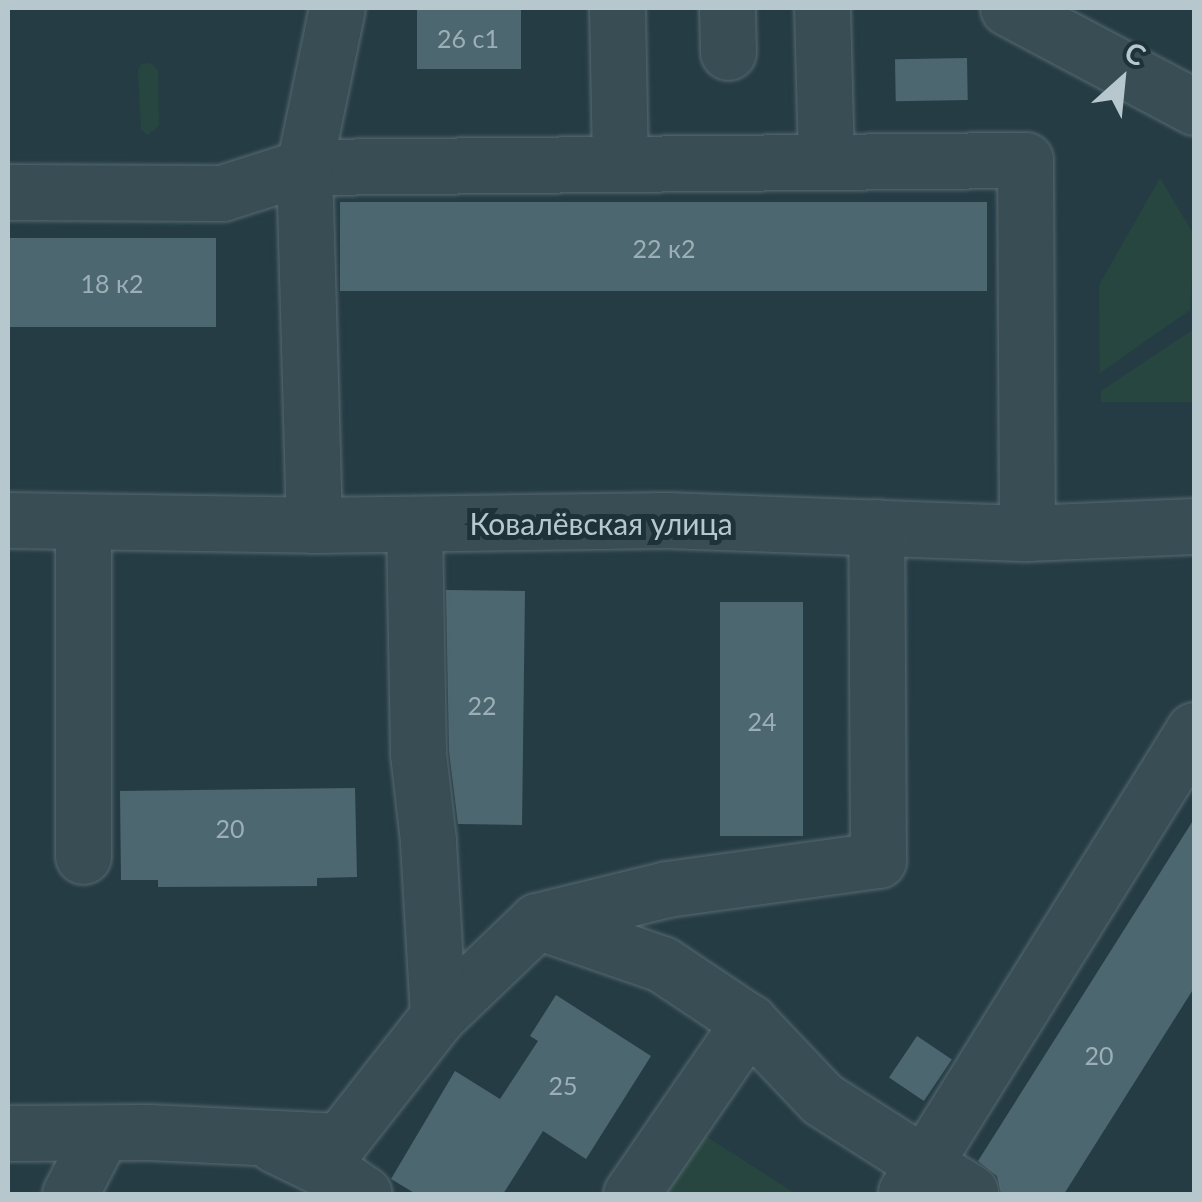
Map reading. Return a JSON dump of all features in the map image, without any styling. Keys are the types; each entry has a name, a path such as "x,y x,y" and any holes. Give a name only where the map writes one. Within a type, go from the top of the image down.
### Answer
{"street":[{"path":"314,525 304,168 336,8"},
{"path":"617,8 620,162"},
{"path":"822,8 826,161"},
{"path":"1008,8 1194,106"},
{"path":"8,192 222,194 304,168 1024,160 1027,532"},
{"name":"Ковалёвская улица","path":"8,520 314,525 666,520 1027,532 1194,526"},
{"path":"82,522 83,856"},
{"path":"414,524 418,753 428,840 438,1016"},
{"path":"8,1133 100,1136 148,1132 340,1141 438,1016 537,921 666,889 878,860 876,527"},
{"path":"915,1179 1194,730"},
{"path":"537,921 662,964 748,1022 822,1099 915,1179 970,1192"},
{"path":"631,1194 748,1022"},
{"path":"70,1194 100,1136"},
{"path":"256,1136 333,1172 364,1194"}],"green space":[{"path":"150,63 158,70 159,126 147,135 141,129 138,71 141,64"},
{"path":"1160,178 1194,235 1190,310 1100,373 1099,285"},
{"path":"1194,329 1194,402 1101,402 1101,391"},
{"path":"696,1130 796,1194 654,1194"}],"building":[{"path":"417,8 521,8 521,69 417,69"},
{"path":"967,58 968,100 896,101 895,59"},
{"path":"340,202 987,202 987,291 340,291"},
{"path":"8,238 216,238 216,327 8,327"},
{"path":"446,590 525,591 522,825 458,824 449,751"},
{"path":"720,602 803,602 803,836 720,836"},
{"path":"355,788 357,877 317,878 317,886 158,887 158,880 121,880 120,791"},
{"path":"1194,819 1194,988 1064,1194 1001,1194 997,1176 978,1161"},
{"path":"556,995 651,1056 586,1159 543,1131 503,1194 416,1194 391,1179 455,1071 500,1099 538,1041 530,1036"},
{"path":"917,1036 952,1059 924,1101 889,1077"}]}
